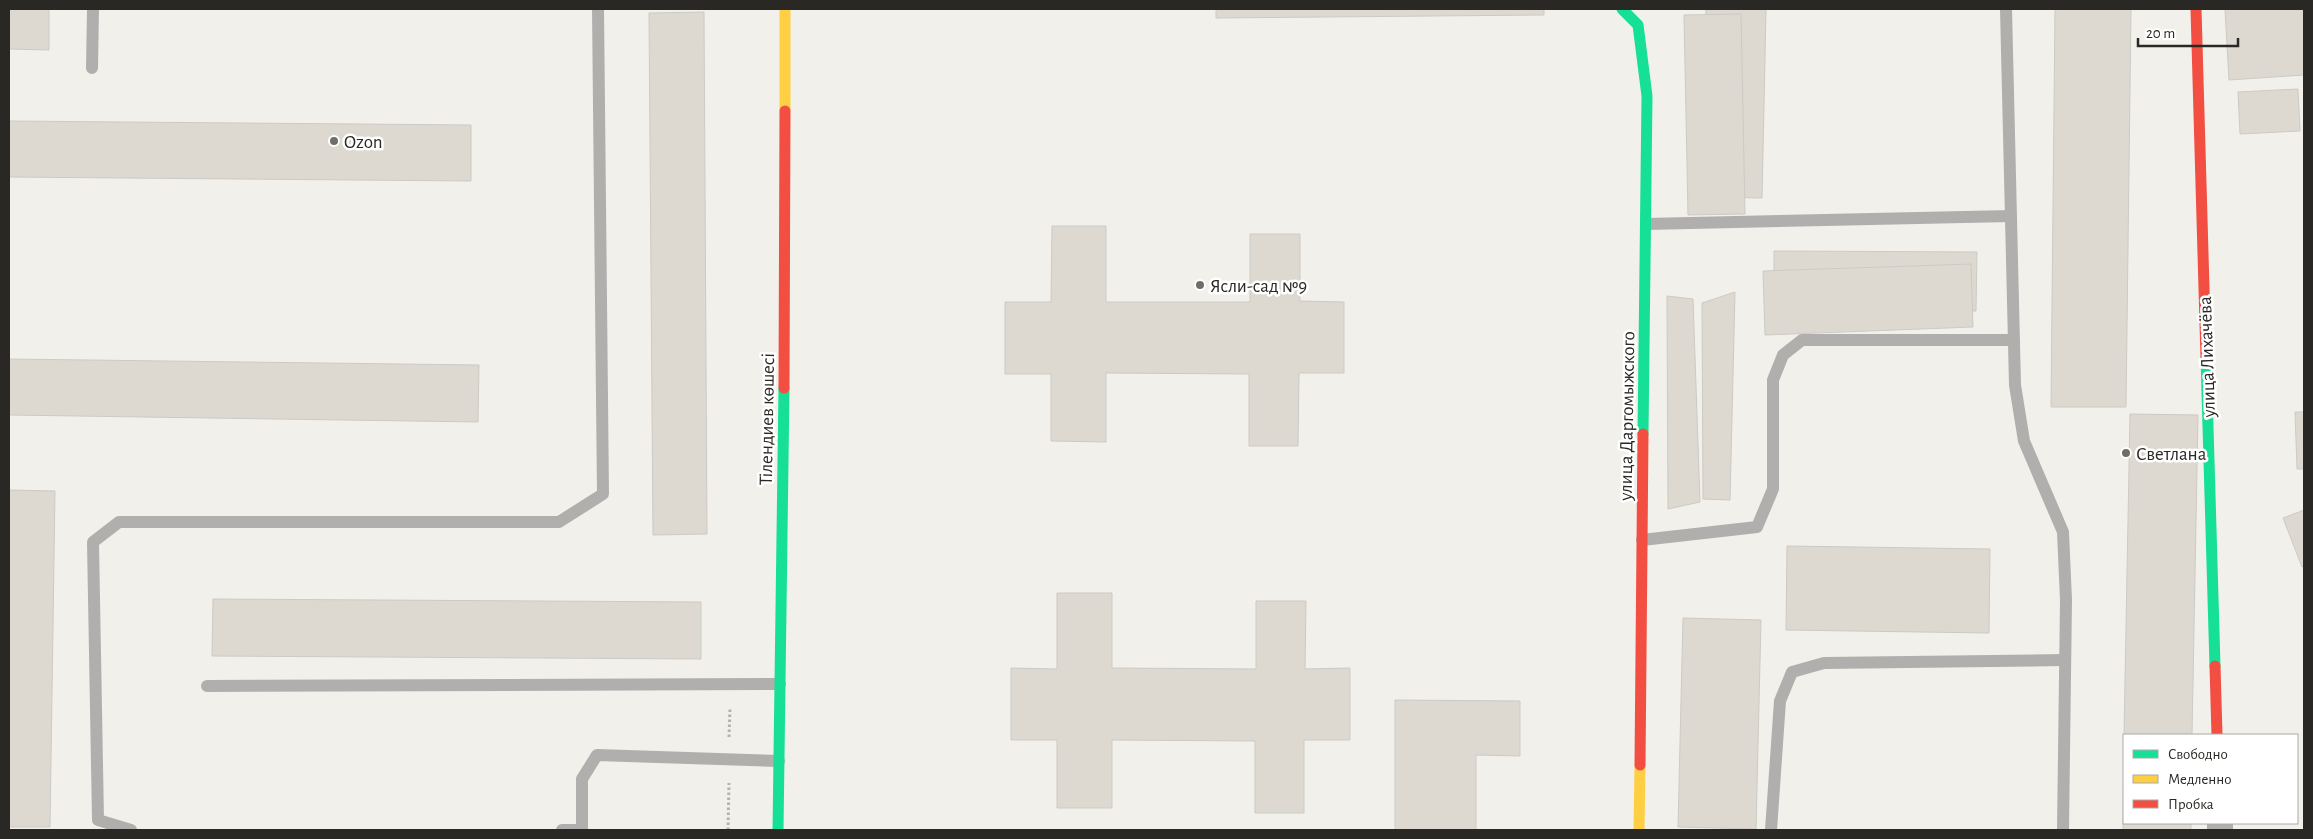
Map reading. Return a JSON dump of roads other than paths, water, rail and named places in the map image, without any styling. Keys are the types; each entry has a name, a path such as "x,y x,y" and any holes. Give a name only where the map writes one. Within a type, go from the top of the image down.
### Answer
{"street":[{"name":"Тілендиев көшесі","path":"778,830 785,316 785,9"},
{"name":"улица Даргомыжского","path":"1622,9 1638,25 1647,96 1639,830"},
{"name":"улица Лихачёва","path":"2196,9 2217,734"}],"lane":[{"path":"92,68 93,9"},
{"path":"131,830 98,820 93,542 119,522 559,522 604,494 598,9"},
{"path":"2006,9 2015,385 2024,441 2063,532 2065,660 2063,830"},
{"path":"1646,224 2011,216"},
{"path":"1642,540 1757,527 1773,489 1773,380 1783,355 1802,340 2014,340"},
{"path":"1770,830 1780,701 1792,672 1824,663 2065,660"},
{"path":"207,686 780,684"},
{"path":"562,830 582,830 582,779 597,755 779,761"}],"place":[{"name":"Ozon","path":"334,141"},
{"name":"Ясли-сад №9","path":"1200,285"},
{"name":"Светлана","path":"2126,453"}]}
